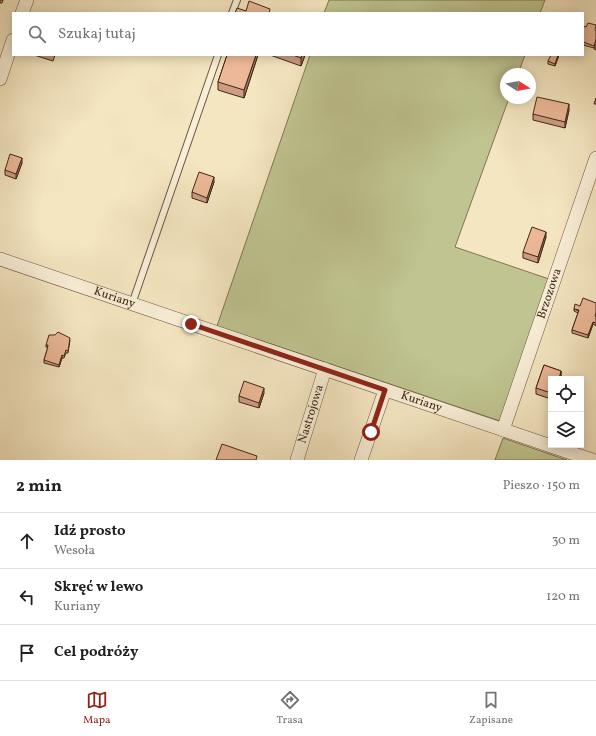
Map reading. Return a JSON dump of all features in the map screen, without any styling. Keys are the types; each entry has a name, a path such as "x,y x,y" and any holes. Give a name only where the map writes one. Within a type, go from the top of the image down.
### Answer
{"street":[{"path":"22,12 26,0"},
{"path":"0,79 12,43"},
{"name":"Brzozowa","path":"503,430 596,158"},
{"name":"Kuriany","path":"0,259 592,460"},
{"name":"Nastrojowa","path":"298,460 325,369"},
{"path":"361,460 385,390"}],"lane":[{"path":"232,12 236,0"},
{"path":"132,304 218,56"}],"green space":[{"path":"329,0 545,0 540,12 324,12"},
{"path":"310,56 525,56 520,68 500,68 500,104 507,104 455,247 549,279 500,421 217,326"},
{"path":"503,438 567,460 495,460"}],"building":[{"path":"249,1 270,9 269,12 235,12 237,8 246,11"},
{"path":"588,23 596,25 596,39 594,46 584,42 584,26 586,27"},
{"path":"227,56 256,56 244,90 218,82"},
{"path":"550,56 558,56 555,64 548,61"},
{"path":"537,97 569,104 565,122 533,114"},
{"path":"10,154 22,158 16,174 5,170"},
{"path":"199,172 214,177 207,198 192,192"},
{"path":"532,227 546,232 538,257 523,252"},
{"path":"583,298 596,303 596,323 593,322 588,335 572,330 579,310 574,309 575,304 580,306"},
{"path":"58,332 70,338 68,351 66,350 64,356 62,355 59,365 44,360 49,335 55,335"},
{"path":"544,365 561,371 560,376 548,376 548,392 536,388"},
{"path":"244,381 264,388 259,403 239,396"},
{"path":"222,444 257,456 256,460 216,460"}],"route":[{"path":"191,324 385,390 371,432"}]}
